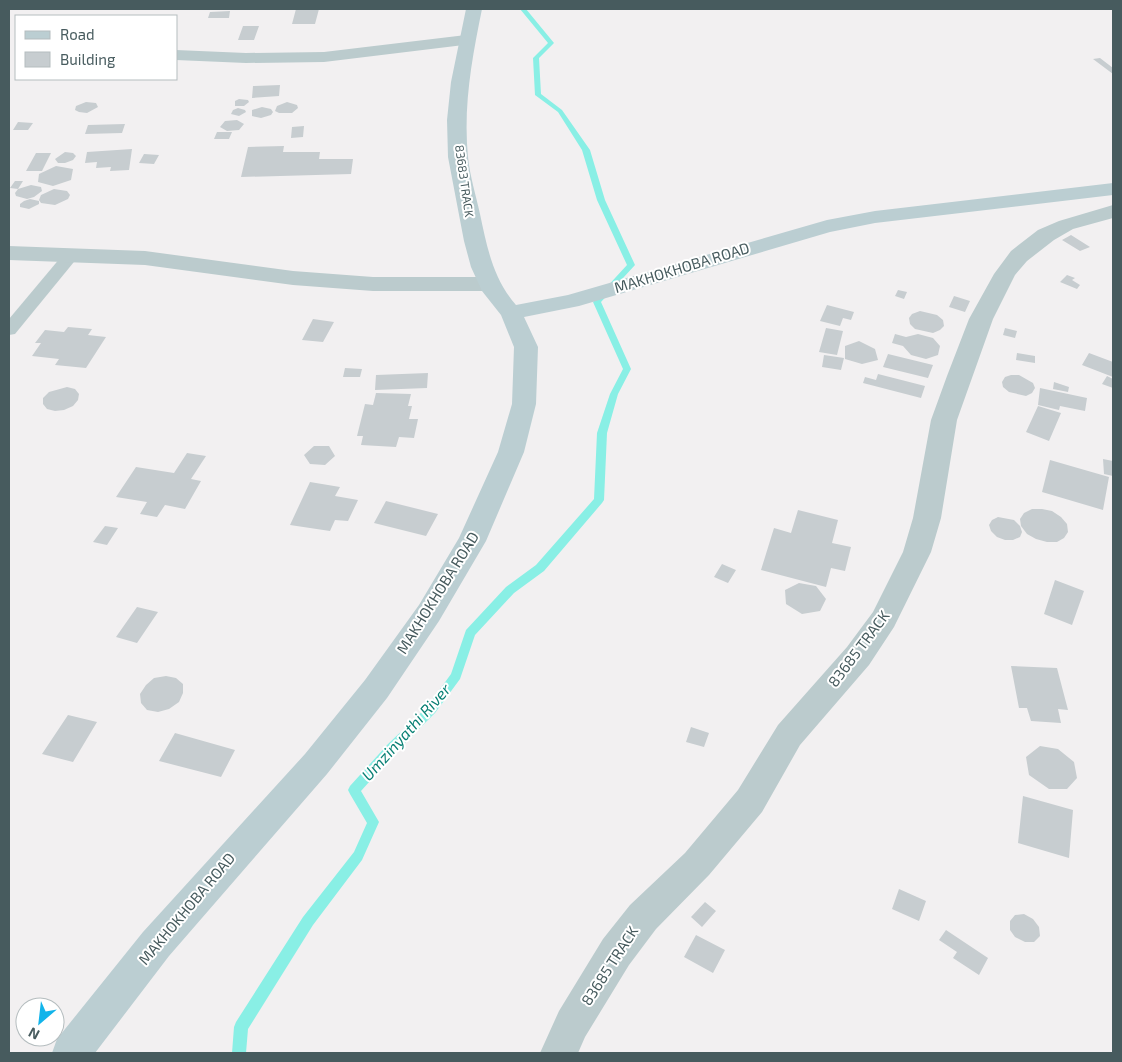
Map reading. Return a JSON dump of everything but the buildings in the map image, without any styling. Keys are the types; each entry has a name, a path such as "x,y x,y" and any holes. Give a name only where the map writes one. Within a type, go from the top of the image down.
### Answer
{"street":[{"name":"83683 TRACK","path":"474,9 466,40 458,107 458,156 475,250 488,284 497,299 511,313"},
{"path":"178,55 246,58 324,58 466,40"},
{"name":"MAKHOKHOBA ROAD","path":"71,1053 156,944 316,764 376,689 429,613 467,549 511,452 524,404 526,347 511,313 570,301 827,226 875,217 1113,189"},
{"name":"83685 TRACK","path":"559,1053 572,1024 621,945 643,917 697,864 750,801 789,735 858,656 884,619 917,552 927,518 944,420 956,385 981,320 1005,274 1019,256 1046,235 1066,226 1113,211"},
{"path":"9,253 145,258 292,278 364,284 488,284"}],"lane":[{"path":"9,330 72,254"}],"waterway":[{"name":"Umzinyathi River","path":"239,1053 241,1027 308,921 358,856 373,822 354,790 392,748 431,710 456,676 470,633 510,590 540,568 599,500 602,433 614,394 627,369 597,302 631,265 601,200 586,150 560,111 538,95 536,58 551,43 523,9"}]}
